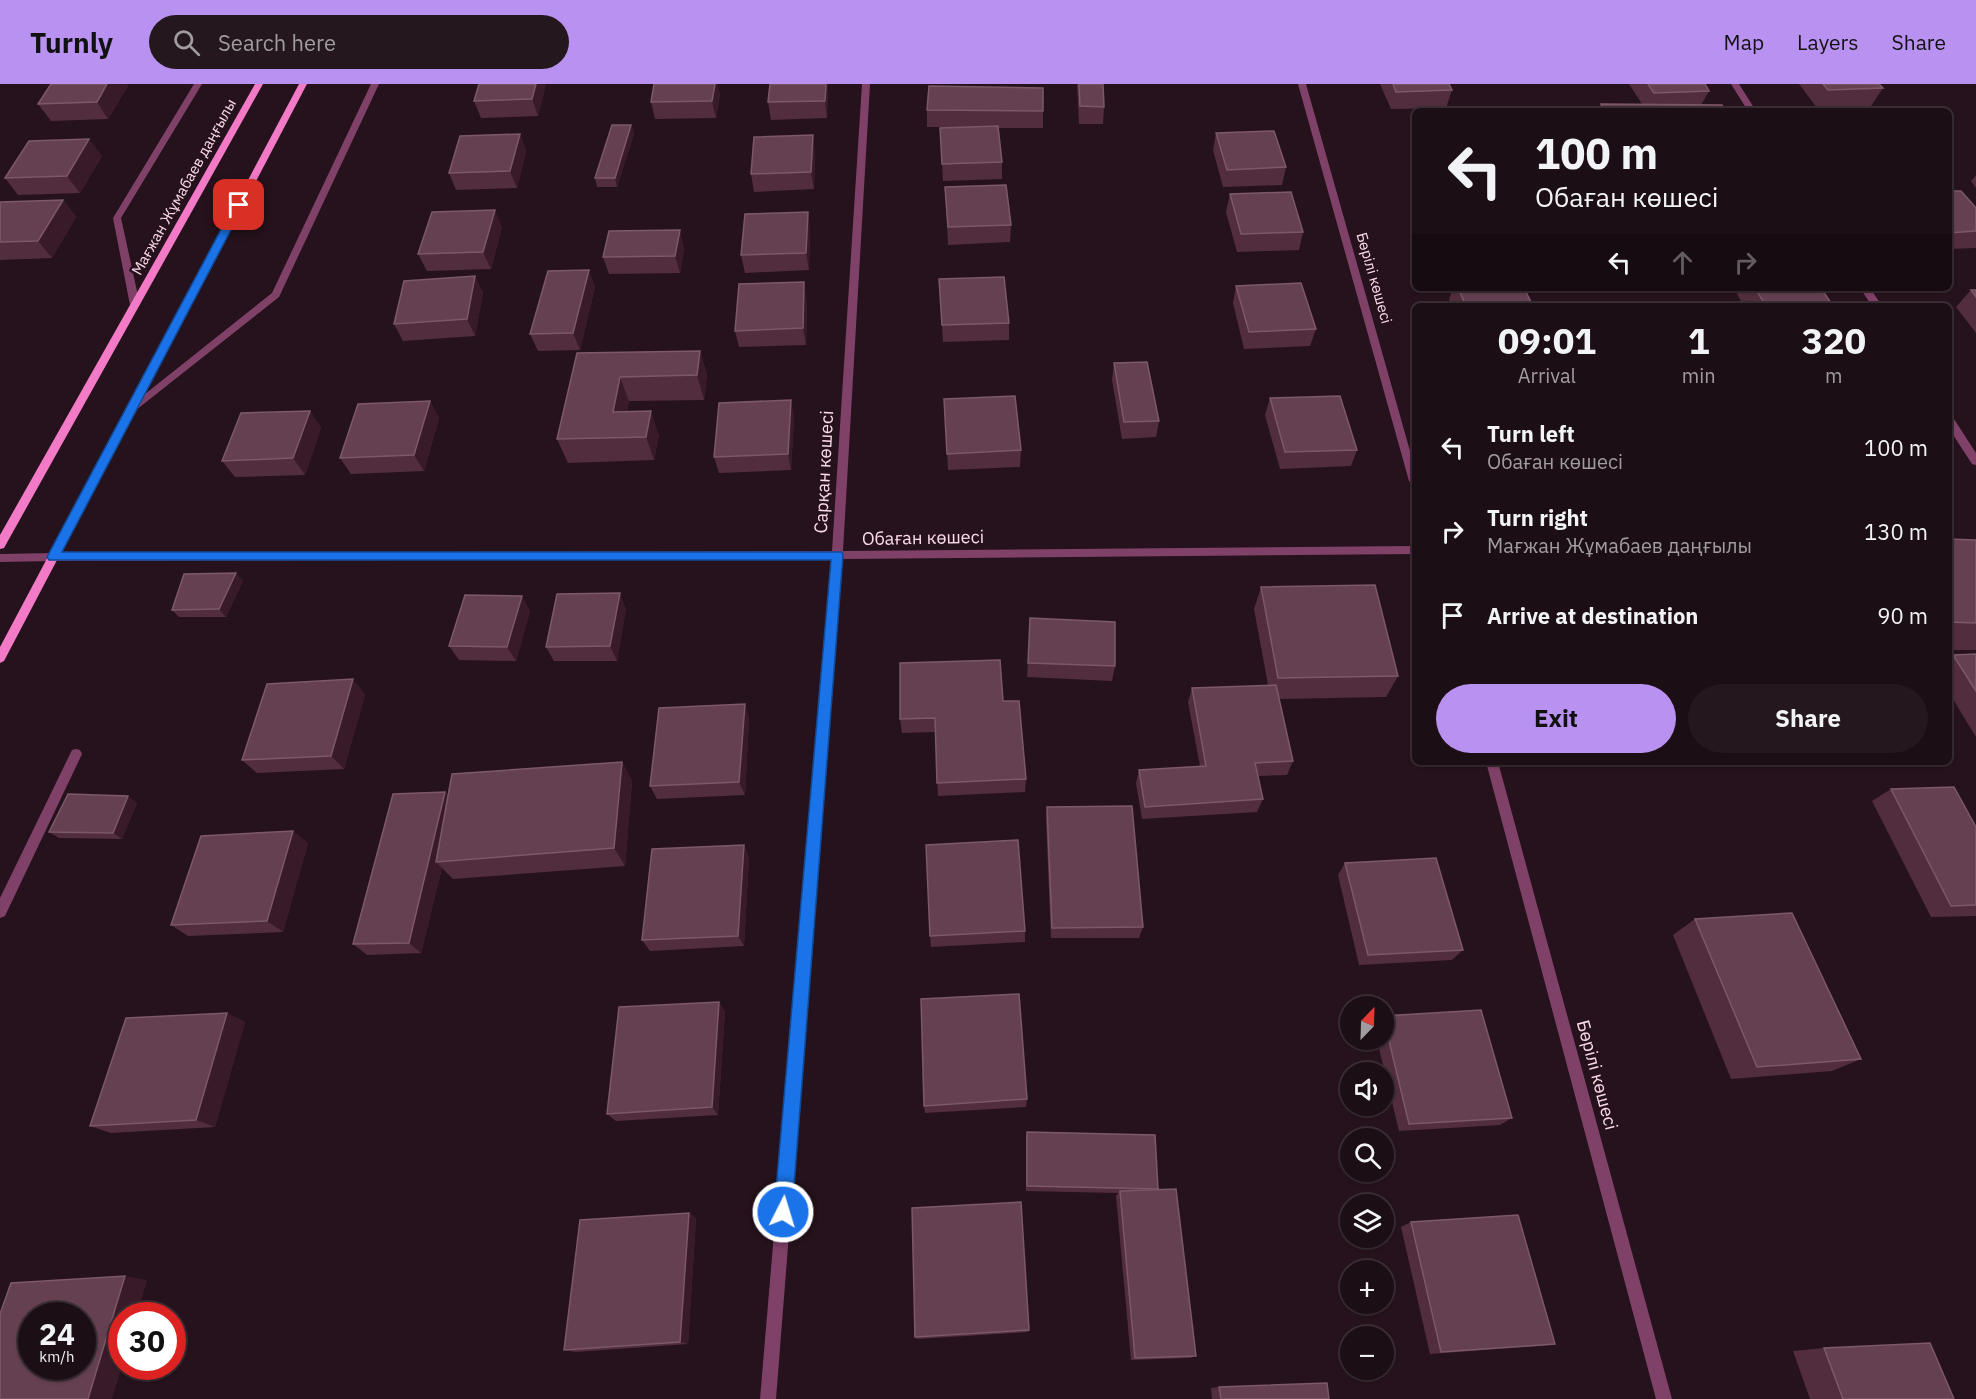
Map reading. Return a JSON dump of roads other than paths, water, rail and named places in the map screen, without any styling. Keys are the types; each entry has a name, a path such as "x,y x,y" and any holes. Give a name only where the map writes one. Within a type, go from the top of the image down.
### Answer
{"main road":[{"name":"Мағжан Жұмабаев даңғылы","path":"0,545 260,84"},
{"path":"0,658 303,84"}],"street":[{"name":"Мағжан Жұмабаев даңғылы","path":"135,305 117,218 198,84"},
{"path":"133,408 276,295 375,84"},
{"name":"Сарқан көшесі","path":"768,1399 837,555 866,84"},
{"name":"Бөрілі көшесі","path":"1302,84 1412,474"},
{"path":"1735,84 1750,108"},
{"path":"1952,424 1976,461"},
{"name":"Обаған көшесі","path":"0,558 1412,550"},
{"path":"0,912 76,754"},
{"name":"Бөрілі көшесі","path":"1493,765 1664,1399"}]}
